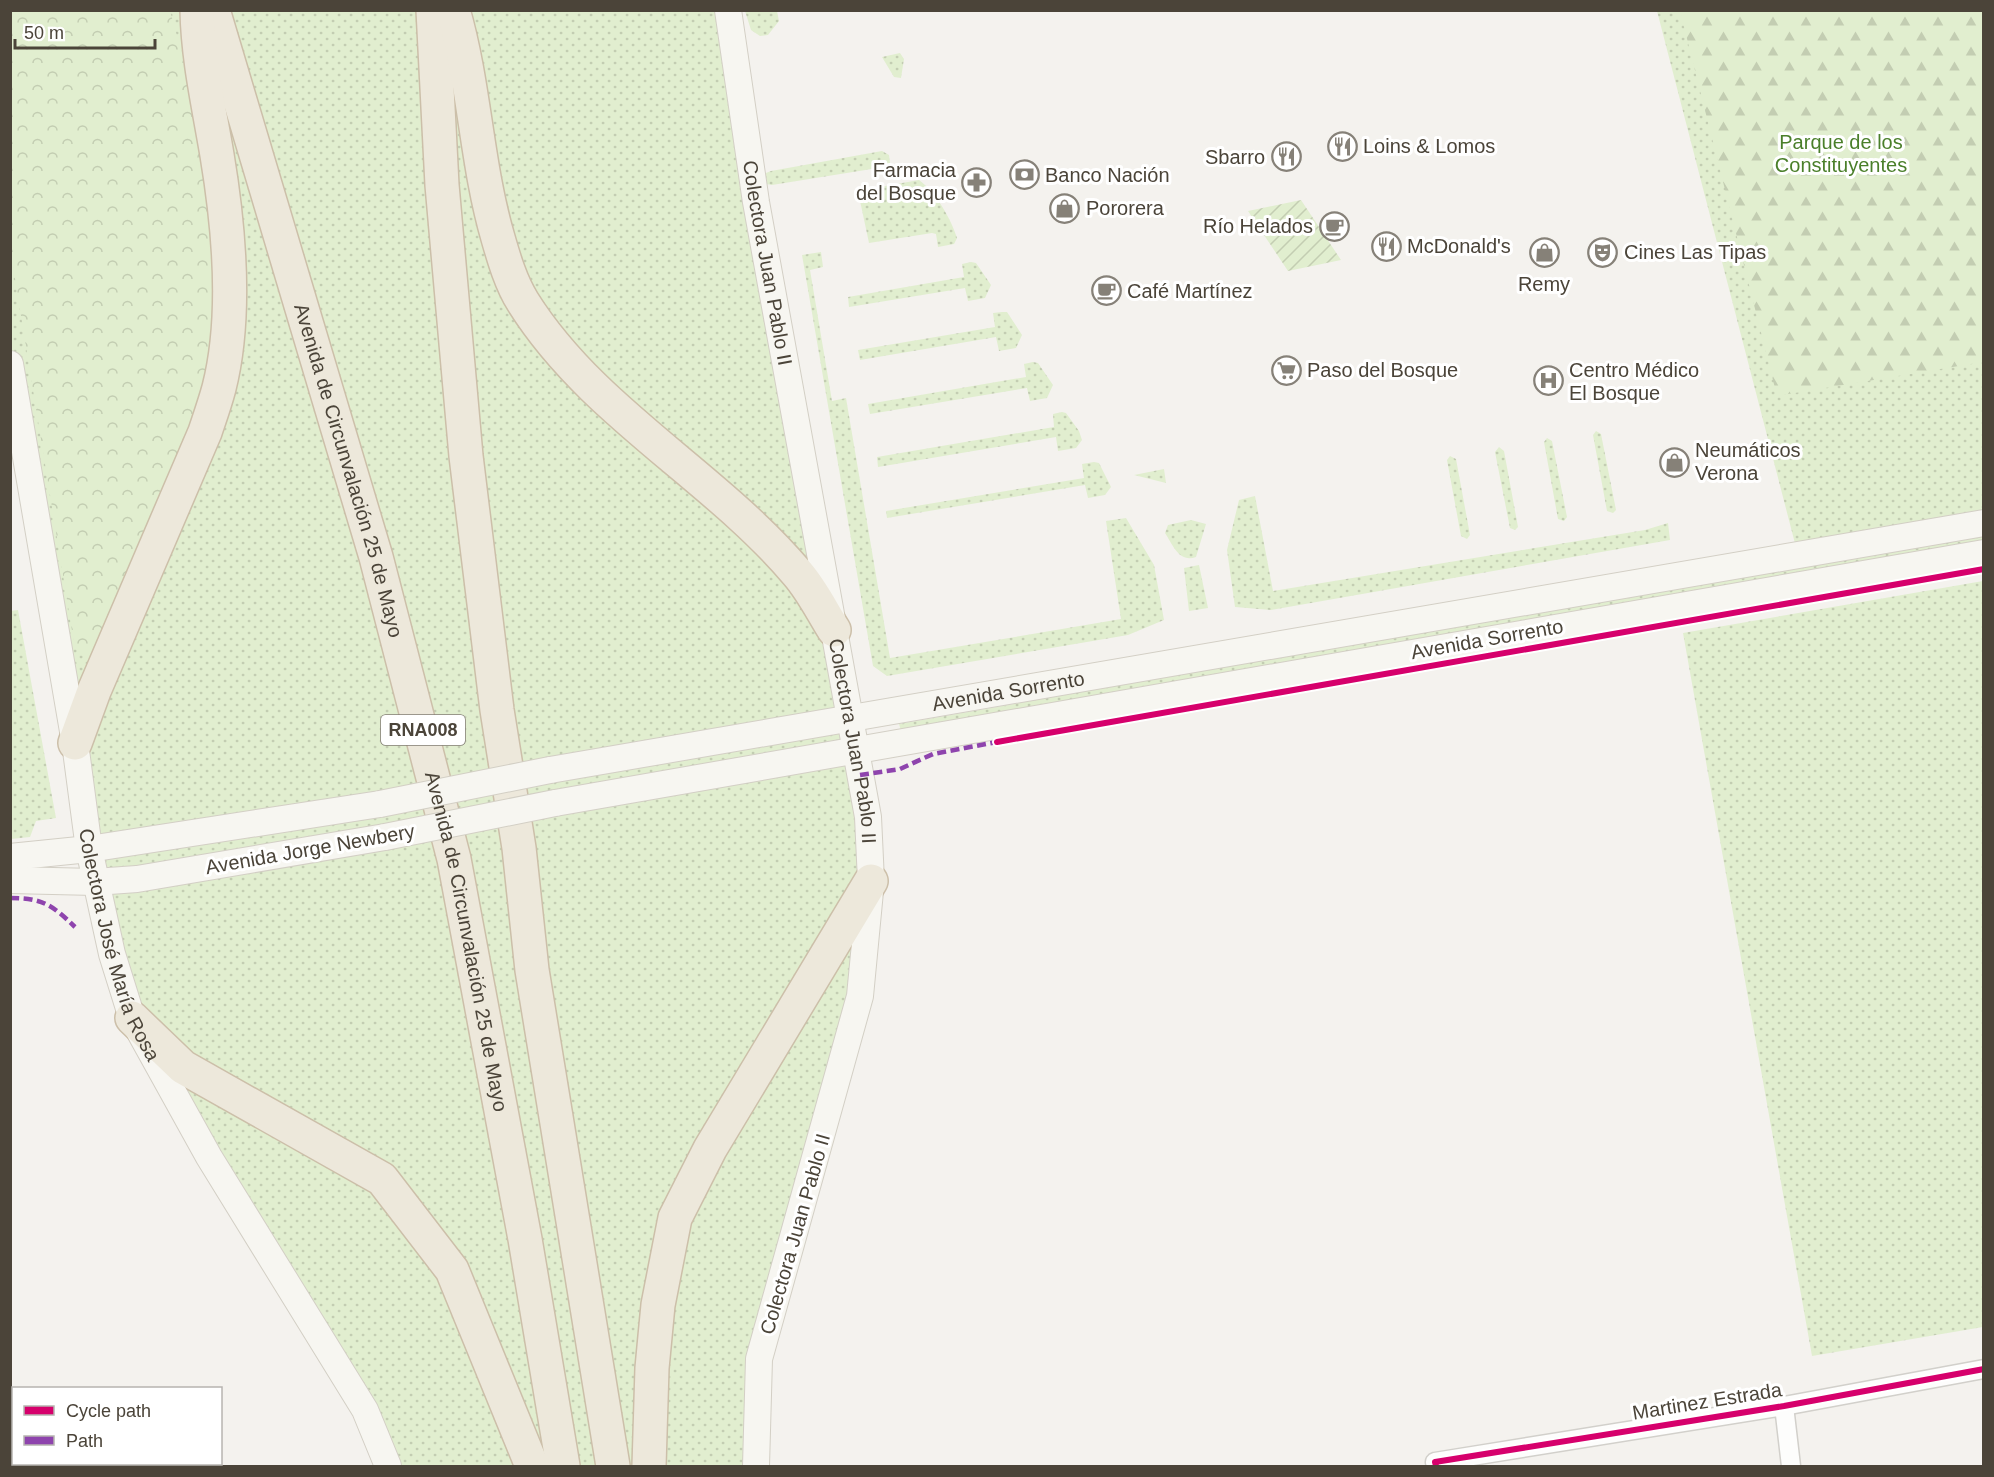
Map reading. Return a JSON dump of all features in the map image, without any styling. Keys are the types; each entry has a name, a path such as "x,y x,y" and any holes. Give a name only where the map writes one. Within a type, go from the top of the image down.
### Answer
{"highway":[{"path":"75,742 94,691 205,432 219,387 226,340 229,288 226,227 218,158 198,48 197,10"},
{"name":"Avenida de Circunvalación 25 de Mayo","path":"213,10 376,556 454,859 525,1239 563,1467"},
{"path":"433,10 442,185 466,456 495,699 519,848 545,1051 613,1467"},
{"path":"453,10 461,36 479,159 490,210 504,258 522,300 552,342 584,377 770,543 799,575 834,630"},
{"path":"649,1467 651,1390 658,1305 675,1218 710,1149 872,881"},
{"path":"132,1018 183,1067 382,1179 452,1270 532,1467"}],"main road":[{"name":"Colectora Juan Pablo II","path":"728,10 756,202 868,817 872,881 860,996 759,1359 756,1467"},
{"name":"Colectora José María Rosa","path":"10,364 75,742 95,882 112,954 132,1018 209,1157 365,1410 388,1467"},
{"name":"Avenida Sorrento","path":"850,719 1983,523"},
{"name":"Avenida Sorrento","path":"856,752 1983,553"},
{"name":"Avenida Jorge Newbery","path":"10,857 89,849 380,804 550,770 850,719"},
{"name":"Avenida Jorge Newbery","path":"10,880 95,882 137,879 385,837 555,803 856,752"}],"street":[{"name":"Martinez Estrada","path":"1435,1464 1784,1406 1983,1369"},
{"path":"1784,1406 1791,1467"}],"green space":[{"path":"10,11 728,11 868,817 860,996 759,1359 756,1466 388,1466 132,1018 11,364"},
{"path":"10,11 170,11 194,96 209,184 217,296 208,384 99,651 91,655 82,652 74,643 11,254"},
{"path":"745,11 777,11 779,21 768,35 760,36 751,30"},
{"name":"Parque de los Constituyentes","path":"1657,11 1983,11 1983,523 1798,555"},
{"name":"Parque de los Constituyentes","path":"1680,11 1983,11 1983,362 1777,396"},
{"path":"900,53 904,59 901,78 894,77 882,57"},
{"path":"882,151 889,155 890,163 884,167 772,185 766,184 764,178 766,173 771,171"},
{"path":"919,180 931,191 947,214 957,238 954,244 938,247 936,234 932,233 869,243 859,196 863,190"},
{"path":"1301,200 1341,260 1288,271 1248,211"},
{"path":"821,252 823,267 810,270 832,401 846,398 890,658 1121,619 1106,521 1126,518 1154,565 1164,620 1128,635 887,676 873,666 802,255"},
{"path":"976,263 991,285 985,298 968,301 965,288 849,307 848,297 964,277 962,264"},
{"path":"1007,312 1022,335 1016,348 999,351 996,337 860,360 858,350 995,327 993,313"},
{"path":"1038,363 1053,385 1047,398 1030,401 1027,388 870,414 868,404 1026,377 1024,364"},
{"path":"1066,413 1079,431 1082,440 1076,448 1058,451 1056,437 878,467 877,457 1054,427 1053,414"},
{"path":"1596,431 1601,434 1616,510 1613,513 1607,511 1593,435"},
{"path":"1547,438 1552,441 1567,517 1564,521 1558,519 1544,442"},
{"path":"1499,447 1504,451 1518,527 1515,530 1510,528 1495,452"},
{"path":"1450,456 1456,459 1470,535 1467,539 1461,536 1447,460"},
{"path":"1099,463 1111,487 1105,495 1088,498 1085,485 887,518 886,511 1084,478 1082,464"},
{"path":"1164,469 1166,483 1134,475"},
{"path":"1255,496 1273,591 1645,530 1668,523 1670,540 1271,610 1235,607 1227,550 1239,500"},
{"path":"1191,520 1206,524 1196,557 1190,558 1177,552 1165,533 1168,525"},
{"path":"1983,534 1983,540 901,731 899,724"},
{"path":"1199,565 1208,608 1189,611 1184,568"},
{"path":"1983,581 1983,1327 1812,1356 1683,633"},
{"path":"18,610 56,818 36,821 30,837 11,839 10,611"}],"marked path":[{"path":"860,775 900,769 933,754 997,742"},
{"path":"10,898 31,899 46,904 75,927"}],"cycle path":[{"path":"997,742 1984,569"},
{"path":"1436,1466 1435,1462 1784,1406 1984,1369"}],"place":[{"name":"Loins & Lomos","path":"1342,146"},
{"name":"Sbarro","path":"1286,157"},
{"name":"Banco Nación","path":"1024,175"},
{"name":"Farmacia del Bosque","path":"977,182"},
{"name":"Pororera","path":"1065,208"},
{"name":"Río Helados","path":"1334,226"},
{"name":"McDonald's","path":"1386,246"},
{"name":"Cines Las Tipas","path":"1603,252"},
{"name":"Remy","path":"1544,253"},
{"name":"Café Martínez","path":"1106,291"},
{"name":"Paso del Bosque","path":"1286,370"},
{"name":"Centro Médico El Bosque","path":"1548,381"},
{"name":"Neumáticos Verona","path":"1674,462"}]}
